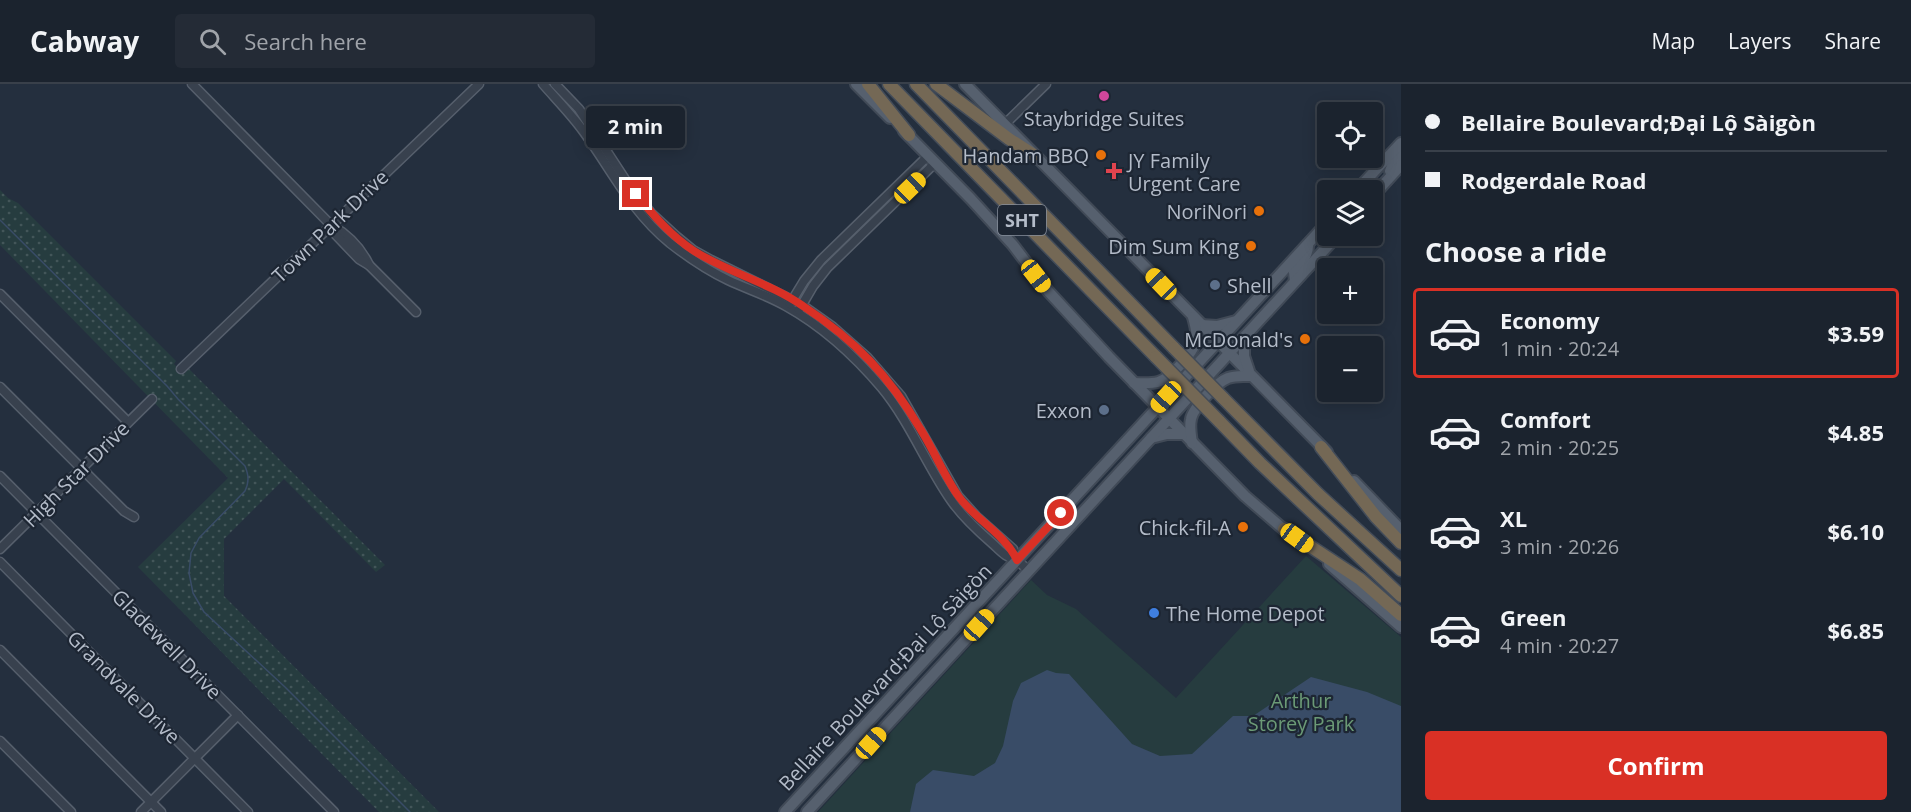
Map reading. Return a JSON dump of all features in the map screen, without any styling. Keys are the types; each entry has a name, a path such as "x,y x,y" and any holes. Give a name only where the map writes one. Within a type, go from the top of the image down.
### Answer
{"highway":[{"path":"868,84 909,135"},
{"name":"SHT","path":"889,84 1219,422 1401,596"},
{"name":"SHT","path":"916,84 1310,486 1401,570"},
{"path":"936,84 1009,139 1034,154"},
{"path":"1321,447 1376,517 1401,543"},
{"path":"1284,529 1360,579 1401,615"}],"main road":[{"path":"856,84 978,206 1013,245 1059,303 1183,435 1245,496 1401,627"},
{"path":"965,84 1217,342 1338,462 1401,530"},
{"path":"1383,163 1401,143"},
{"path":"1390,177 1392,166 1401,154"},
{"path":"1383,185 1401,165"},
{"path":"1380,180 1383,166"},
{"path":"1367,180 1378,168"},
{"name":"Bellaire Boulevard;Đại Lộ Sàigòn","path":"785,812 1317,234"},
{"path":"1295,281 1294,272 1308,250 1308,243"},
{"name":"Bellaire Boulevard;Đại Lộ Sàigòn","path":"807,812 1328,246"},
{"path":"1197,321 1217,326 1237,321"},
{"path":"1134,383 1160,382 1167,378 1193,349 1197,339 1197,321"},
{"path":"1244,338 1244,356 1251,376"},
{"path":"1192,443 1191,416 1197,406 1226,379 1232,376 1251,376"},
{"path":"1134,383 1142,401 1144,415 1142,423"},
{"path":"1151,438 1167,434 1183,435"},
{"path":"843,748 855,760"}],"street":[{"path":"192,84 331,225 336,235 359,260 369,265 417,312"},
{"name":"Town Park Drive","path":"181,369 479,84"},
{"path":"543,84 587,129 628,184 648,216 673,239 790,303 853,343 901,396 923,432 946,484"},
{"path":"555,84 579,109 587,129"},
{"path":"1005,124 1046,84"},
{"path":"790,303 814,267 852,229 932,159"},
{"path":"800,309 822,274 932,159"},
{"path":"852,229 860,236"},
{"path":"0,294 128,422"},
{"path":"800,309 869,374 892,402 946,484 1012,549 1017,560 1029,571"},
{"path":"0,387 123,511 134,517"},
{"path":"892,402 901,396"},
{"name":"High Star Drive","path":"0,549 152,399"},
{"name":"Gladewell Drive","path":"0,476 334,812"},
{"name":"Grandvale Drive","path":"0,562 248,812"},
{"path":"0,650 160,812"},
{"path":"141,812 238,715"},
{"path":"0,741 70,812"}],"green space":[{"path":"0,190 8,198 18,203 176,361 174,364 184,374 189,369 385,565 376,572 284,479 224,539 224,596 439,812 379,812 138,567 228,478 0,245"},
{"name":"Arthur Storey Park","path":"1306,556 1401,637 1401,812 818,812 1031,580 1047,595 1076,609 1176,698"}],"water":[{"path":"1047,670 1069,674 1132,744 1160,756 1192,754 1233,716 1253,716 1311,677 1367,692 1401,706 1401,812 910,812 916,784 933,770 974,776 995,763 1003,746 1013,701 1021,683"}],"waterway":[{"path":"0,220 245,466 248,479 245,491 199,538 191,553 189,573 193,593 204,612 285,687 410,812"}],"place":[{"name":"Staybridge Suites","path":"1104,96"},
{"name":"Handam BBQ","path":"1101,155"},
{"name":"JY Family Urgent Care","path":"1114,171"},
{"name":"NoriNori","path":"1259,211"},
{"name":"Dim Sum King","path":"1251,246"},
{"name":"Shell","path":"1215,285"},
{"name":"McDonald's","path":"1305,339"},
{"name":"Exxon","path":"1104,410"},
{"name":"Chick-fil-A","path":"1243,527"},
{"name":"The Home Depot","path":"1154,613"}],"route":[{"path":"636,194 663,225 693,250 802,305 853,343 901,396 958,496 1012,549 1017,560 1061,513"}]}
